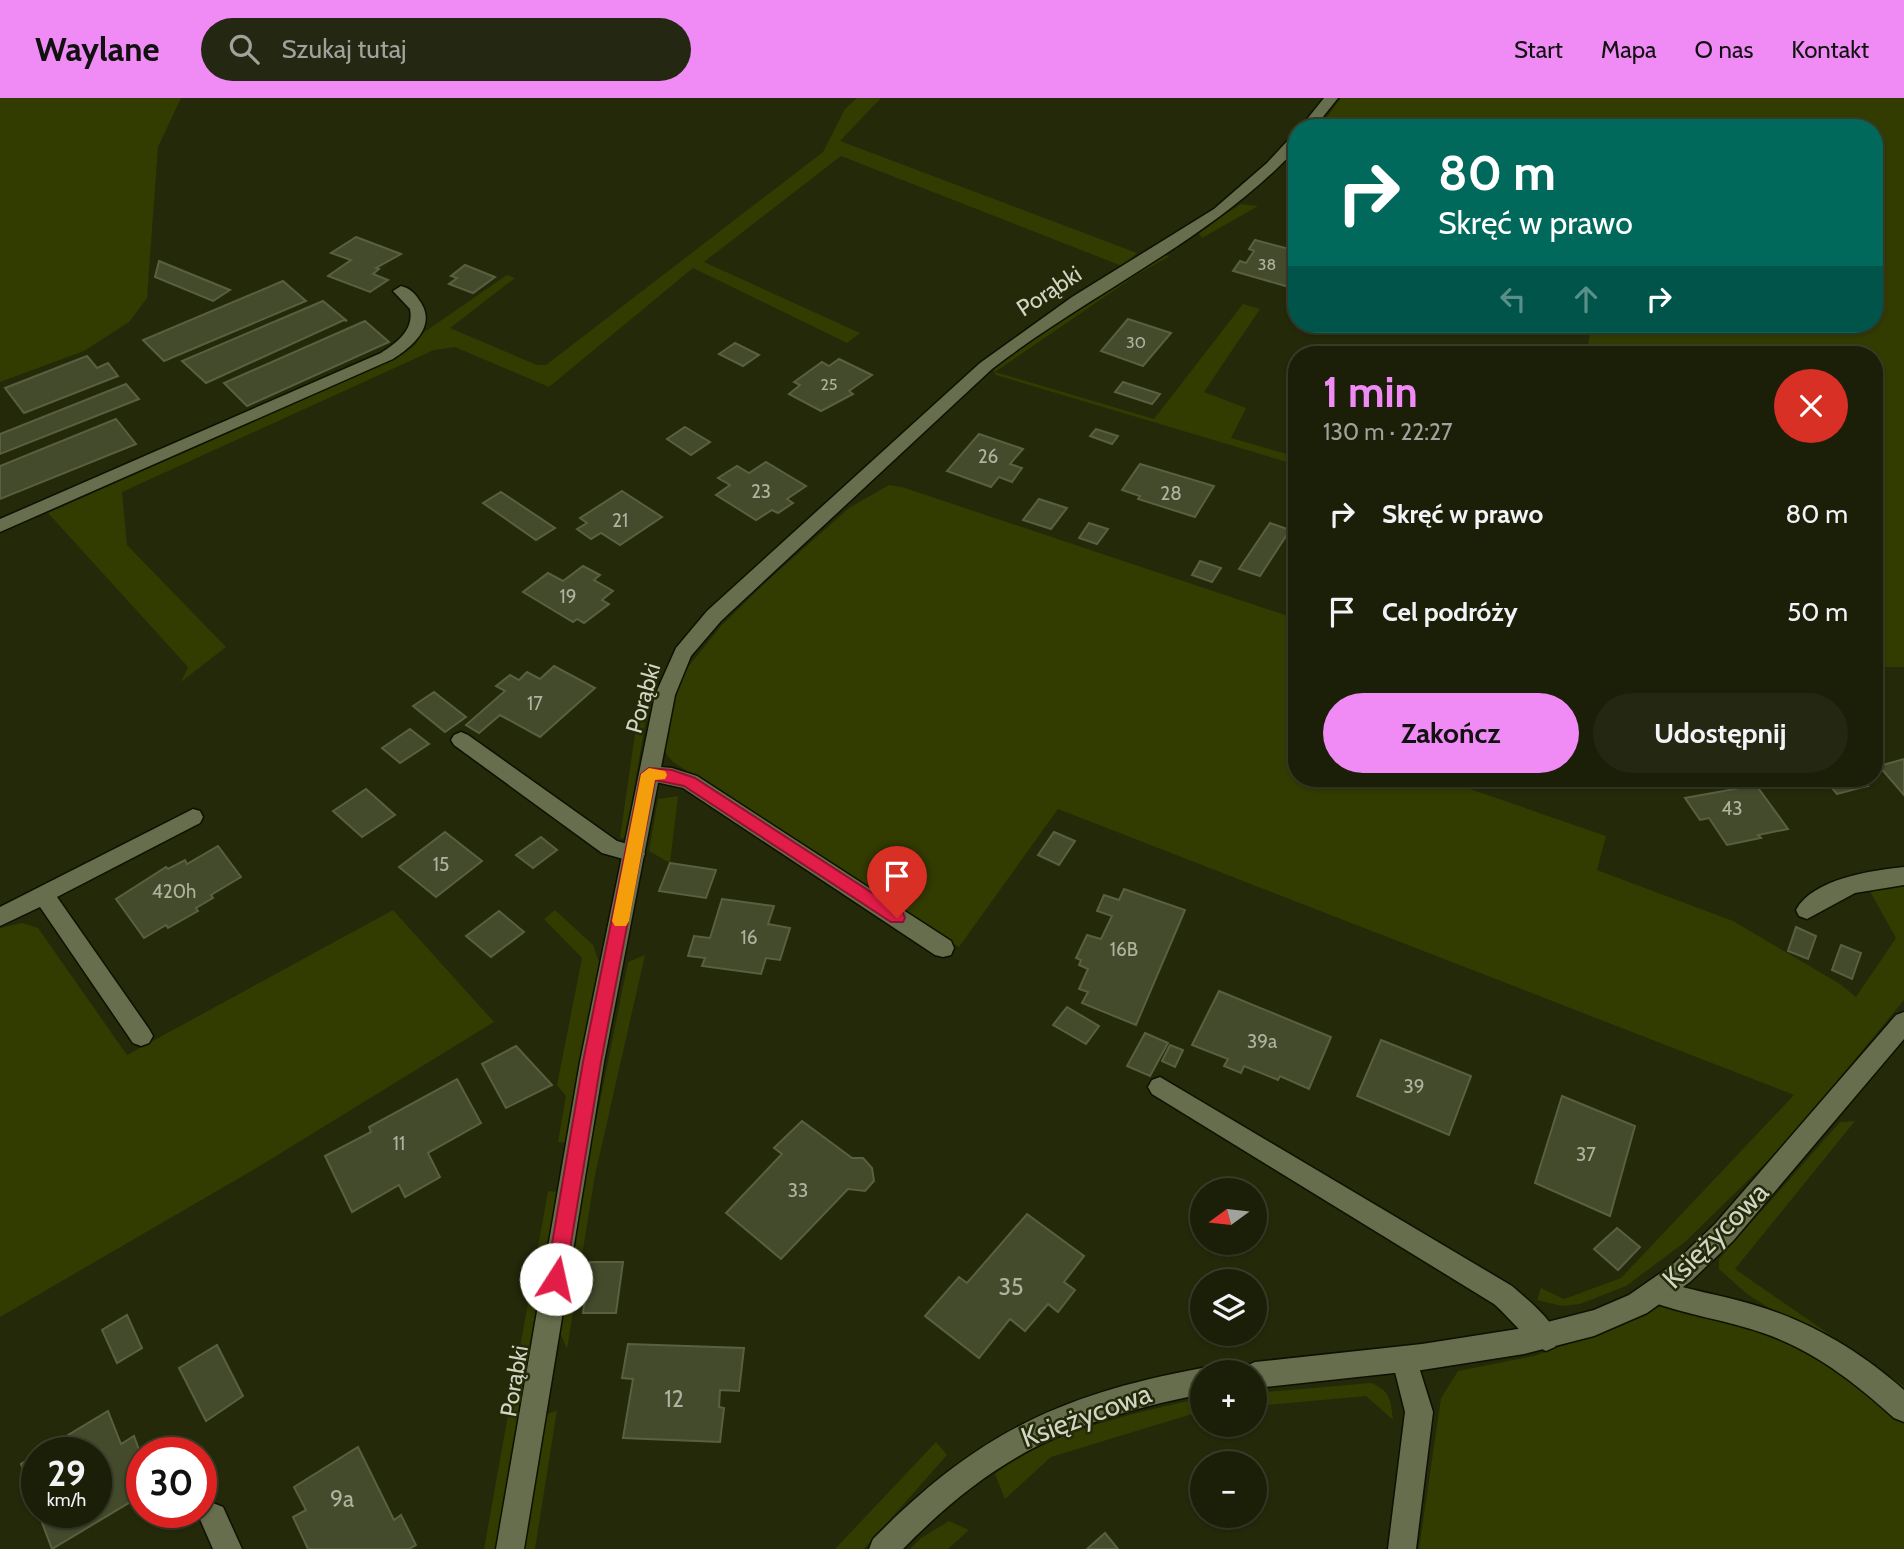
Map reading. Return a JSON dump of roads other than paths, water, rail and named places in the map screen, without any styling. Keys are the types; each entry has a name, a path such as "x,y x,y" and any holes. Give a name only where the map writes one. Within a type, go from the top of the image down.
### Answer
{"street":[{"path":"1314,119 1331,98"},
{"name":"Porąbki","path":"510,1549 592,1062 649,774 665,695 695,635 986,366 1068,307 1219,212 1288,149"},
{"path":"0,526 387,356 406,345 414,335 418,322 413,299 401,291"},
{"path":"461,740 610,847 634,854"},
{"path":"649,774 672,776 690,782 943,948"},
{"path":"0,917 193,817"},
{"path":"1807,910 1824,895 1850,884 1904,876"},
{"path":"43,894 141,1036"},
{"name":"Księżycowa","path":"1267,1374 1405,1360 1546,1338 1622,1311 1658,1292 1718,1239 1744,1211 1904,1022"},
{"path":"1160,1087 1503,1295 1527,1316 1546,1338"},
{"path":"1658,1292 1685,1302 1760,1319 1806,1336 1852,1364 1904,1408"},
{"path":"1402,1549 1419,1412 1405,1360"},
{"name":"Księżycowa","path":"883,1549 949,1484 998,1449 1056,1420 1108,1402 1190,1383"},
{"path":"217,1526 228,1549"}]}
